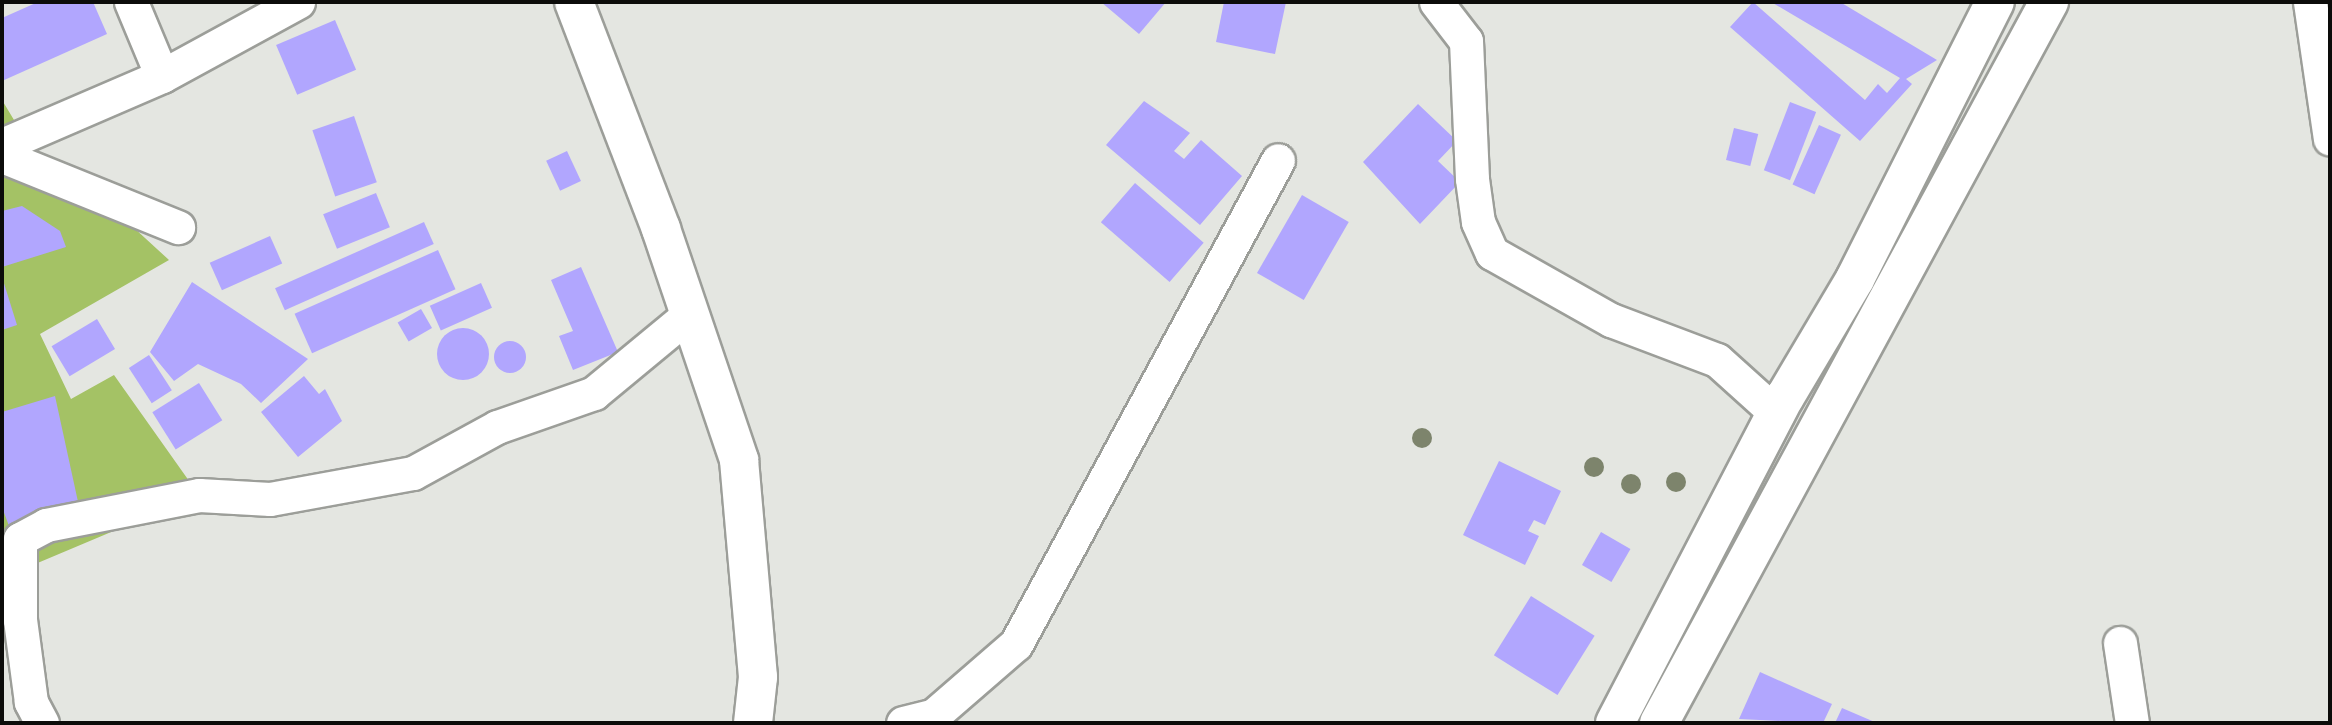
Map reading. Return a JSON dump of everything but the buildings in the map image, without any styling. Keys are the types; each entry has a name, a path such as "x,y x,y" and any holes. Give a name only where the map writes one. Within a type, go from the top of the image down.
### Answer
{"main road":[{"path":"574,2 661,229 687,316 740,460 758,677 746,722"},
{"path":"1615,723 1777,414 1855,279 1995,2"},
{"path":"1659,723 2049,2"}],"street":[{"path":"131,2 162,76"},
{"path":"2,145 162,76 298,2"},
{"path":"1436,2 1466,41 1472,179 1478,222 1492,253 1611,320 1717,360 1777,414"},
{"path":"2310,2 2330,139"},
{"path":"2,156 178,227"},
{"path":"903,723 934,715 1016,644 1278,160"},
{"path":"25,711 11,536 46,525 199,495 270,499 413,472 497,427 594,393 687,316"},
{"path":"2120,643 2132,723"}],"green space":[{"path":"2,100 23,135 51,163 97,194 169,260 40,334 71,399 114,375 199,495 2,578"}]}
